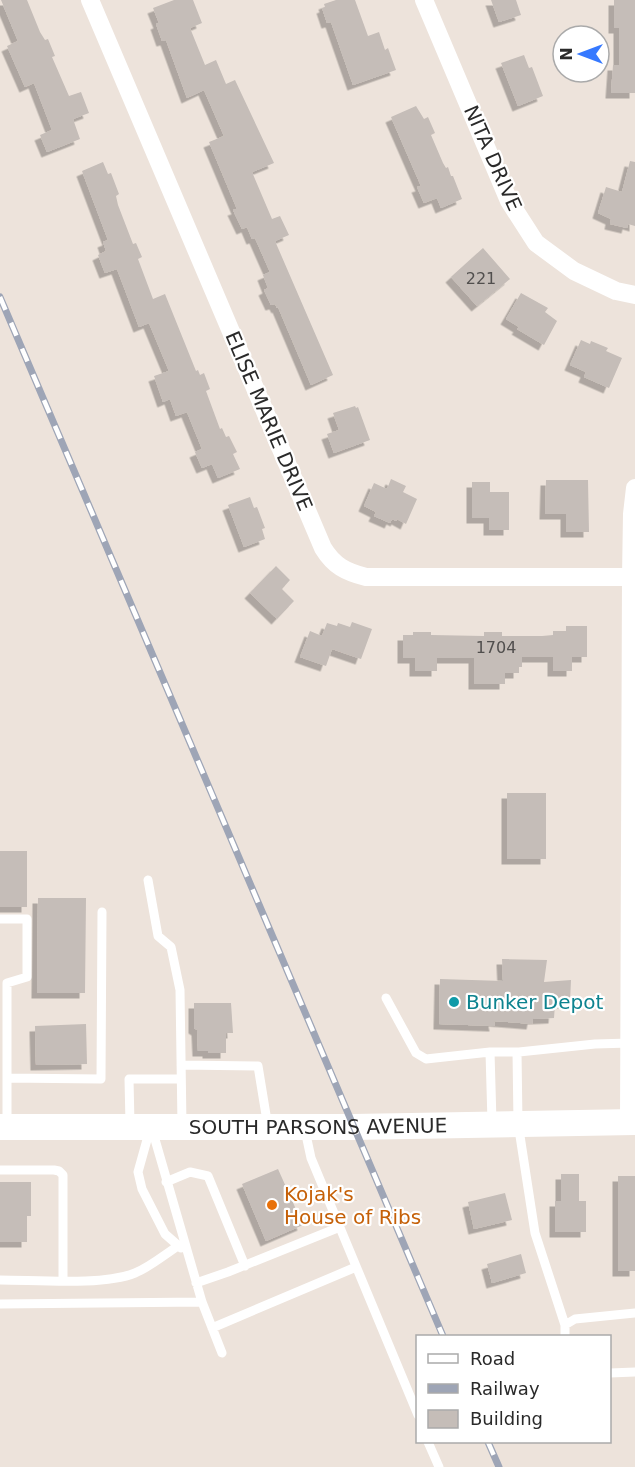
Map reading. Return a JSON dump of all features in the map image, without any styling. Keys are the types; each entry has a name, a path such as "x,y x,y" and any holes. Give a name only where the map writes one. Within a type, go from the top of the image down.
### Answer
{"main road":[{"name":"SOUTH PARSONS AVENUE","path":"3,1127 305,1127 632,1122"}],"street":[{"name":"ELISE MARIE DRIVE","path":"90,0 323,548 331,561 342,569 366,577 631,577"},
{"name":"NITA DRIVE","path":"424,0 509,201 536,243 574,271 616,291 635,295"},
{"path":"632,1122 630,1042 631,577 632,514 635,488"}],"lane":[{"path":"148,880 158,936 171,947 180,990 182,1127"},
{"path":"7,1078 101,1079 102,912"},
{"path":"0,920 27,920 27,977 4,983 7,1078 3,1127"},
{"path":"386,999 416,1053 426,1059 630,1042"},
{"path":"490,1052 492,1124"},
{"path":"517,1052 518,1123 535,1233 565,1325 565,1335"},
{"path":"181,1065 258,1066 268,1127"},
{"path":"181,1079 129,1079 141,1127 166,1182 202,1302 222,1353"},
{"path":"141,1127 138,1172 142,1189 165,1234 189,1256"},
{"path":"305,1127 311,1158 416,1413"},
{"path":"0,1170 54,1170 63,1175 63,1280"},
{"path":"166,1182 190,1172 208,1176 245,1266"},
{"path":"196,1283 245,1266 340,1227"},
{"path":"0,1280 100,1279 132,1275 178,1246"},
{"path":"212,1328 356,1267"},
{"path":"0,1304 202,1302"},
{"path":"565,1325 575,1319 635,1313"},
{"path":"611,1373 635,1372"},
{"path":"428,1443 439,1467"}],"building":[{"path":"1,0 27,0 40,32 45,40 48,39 55,56 52,57 69,96 81,92 89,113 73,119 80,139 47,152 40,135 52,130 34,83 25,87 7,46 18,41"},
{"path":"174,0 193,0 202,23 190,28 205,65 216,60 226,84 235,80 274,163 252,172 272,219 280,216 289,235 275,241 333,375 311,385 278,307 275,304 271,305 264,290 268,288 263,275 270,272 255,238 252,239 247,227 242,229 233,210 237,209 209,142 224,136 204,90 187,98 166,40 162,41 156,24 159,23 153,8"},
{"path":"336,0 355,0 368,36 379,32 385,50 388,48 396,70 353,85 331,22 327,23 322,8 325,7 324,4"},
{"path":"491,0 516,0 521,15 499,22"},
{"path":"614,0 635,0 635,93 611,93 613,65 619,65 619,28 614,28"},
{"path":"524,55 529,68 532,67 543,96 518,106 501,63"},
{"path":"416,106 424,119 428,117 435,133 431,135 443,163 453,176 462,199 441,208 437,198 424,203 417,187 421,186 391,117"},
{"path":"630,161 635,162 635,226 628,224 627,228 610,224 611,219 598,213 606,187 622,192"},
{"path":"103,162 108,174 111,173 119,194 116,196 118,205 133,244 136,243 142,257 138,259 153,299 165,294 196,371 198,370 200,375 204,373 210,389 206,391 220,429 222,428 226,437 229,436 237,452 233,454 240,469 218,478 212,464 202,468 195,452 202,449 187,412 176,416 170,399 163,402 154,376 169,371 149,323 139,327 117,269 105,273 98,255 106,251 103,242 108,240 82,171"},
{"path":"483,248 510,279 477,306 451,277"},
{"path":"521,293 548,308 545,312 557,321 544,345 517,329 519,327 506,319"},
{"path":"581,340 590,344 591,341 608,348 606,351 622,358 609,388 584,377 586,372 570,365"},
{"path":"358,407 370,440 334,453 327,434 339,430 333,413"},
{"path":"391,479 406,486 403,492 417,499 406,524 397,519 396,521 392,519 390,523 374,516 376,512 364,506 374,483 387,489"},
{"path":"546,480 588,480 589,532 566,532 566,514 545,514"},
{"path":"472,482 490,482 490,492 509,492 509,530 489,530 489,518 472,518"},
{"path":"250,497 254,508 257,507 265,528 262,529 265,539 244,547 228,505"},
{"path":"276,566 290,580 282,589 294,601 277,619 250,593"},
{"path":"352,622 372,629 361,659 332,649 326,666 300,657 310,631 322,636 327,623 337,626 338,623 350,627"},
{"path":"566,626 587,626 587,657 572,657 572,671 553,671 553,657 522,657 522,667 519,667 519,673 505,673 505,684 474,684 474,658 437,658 437,671 415,671 415,658 403,658 403,635 413,635 413,632 431,632 431,635 484,636 484,632 502,632 502,636 542,636 553,635 553,631 566,631"},
{"path":"507,793 546,793 546,859 507,859"},
{"path":"0,851 27,851 27,907 0,907"},
{"path":"38,898 86,898 85,993 37,993"},
{"path":"502,959 547,960 544,982 571,980 570,1002 555,1004 554,1018 533,1019 532,1024 494,1021 495,1026 439,1024 440,979 503,981"},
{"path":"194,1003 231,1003 233,1033 226,1033 226,1053 198,1051 197,1030 194,1028"},
{"path":"86,1024 87,1064 36,1065 35,1026"},
{"name":"Kojak's House of Ribs","path":"278,1169 303,1225 266,1241 242,1184"},
{"path":"561,1174 579,1174 579,1201 586,1201 586,1232 555,1232 555,1201 561,1201"},
{"path":"618,1176 635,1176 635,1271 618,1271"},
{"path":"0,1182 31,1182 31,1216 27,1216 27,1242 0,1242"},
{"path":"505,1193 512,1220 474,1229 468,1202"},
{"path":"521,1254 526,1273 492,1283 487,1264"}],"railway":[{"path":"0,297 443,1335"},
{"path":"488,1443 499,1467"}],"place":[{"name":"Bunker Depot","path":"454,1002"},
{"name":"Kojak's House of Ribs","path":"272,1205"}]}
